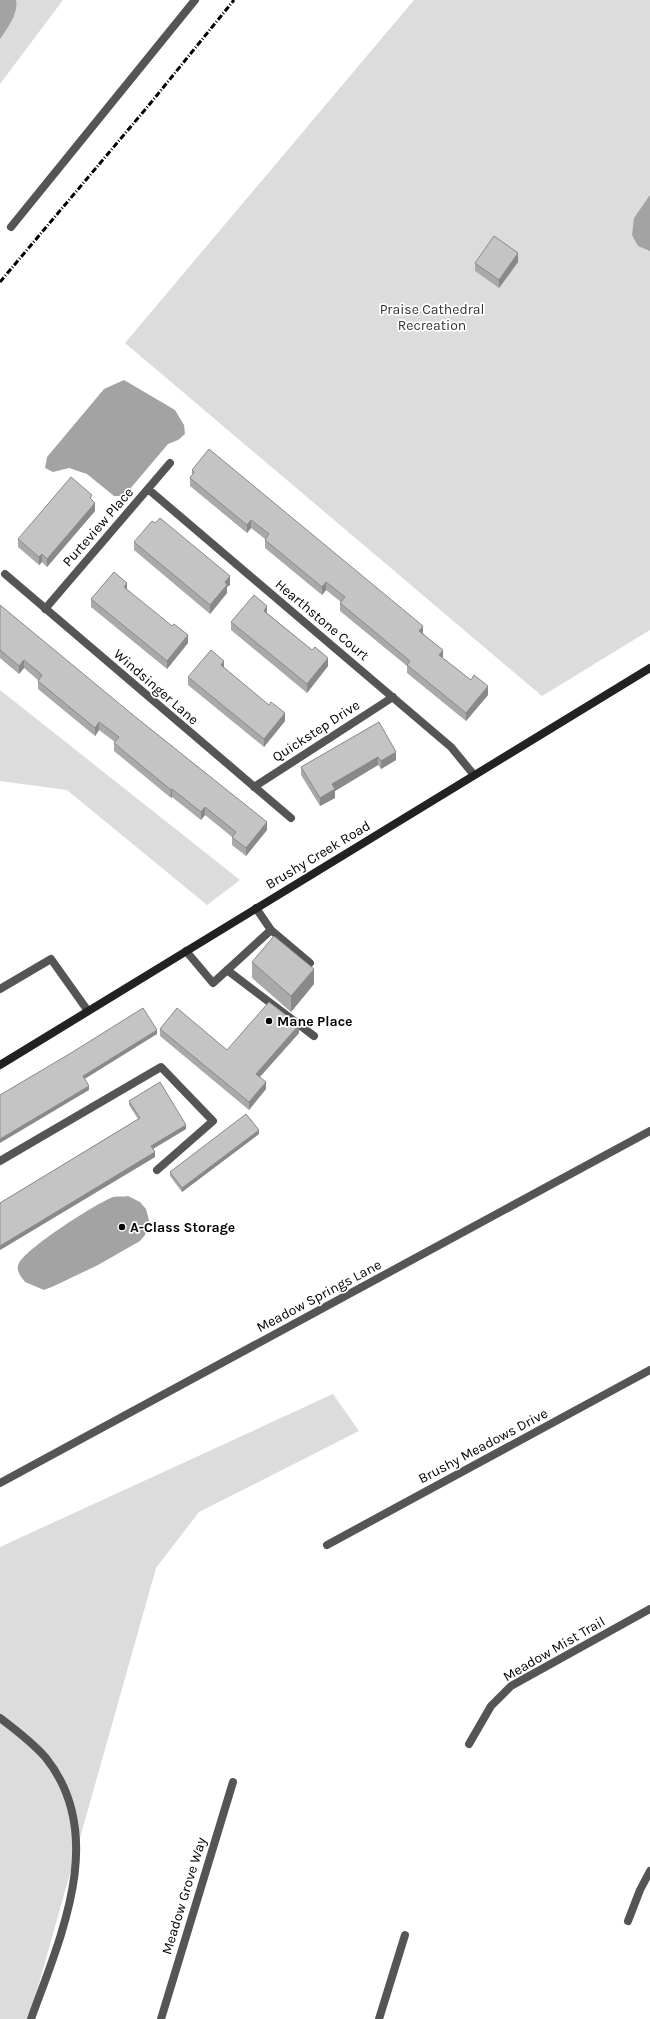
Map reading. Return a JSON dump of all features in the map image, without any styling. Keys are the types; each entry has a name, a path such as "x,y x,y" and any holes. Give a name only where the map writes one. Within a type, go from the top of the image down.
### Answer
{"main road":[{"name":"Brushy Creek Road","path":"0,1065 650,668"}],"street":[{"path":"11,227 194,0"},
{"name":"Purteview Place","path":"45,609 170,463"},
{"name":"Hearthstone Court","path":"148,489 393,697 451,748 474,775"},
{"name":"Windsinger Lane","path":"5,574 291,818"},
{"name":"Quickstep Drive","path":"254,787 393,697"},
{"path":"256,908 271,930 310,963"},
{"path":"186,951 213,983 271,930"},
{"path":"0,989 51,960 88,1011"},
{"path":"227,970 314,1036"},
{"path":"0,1161 161,1067 213,1121 156,1170"},
{"name":"Meadow Springs Lane","path":"0,1483 650,1131"},
{"name":"Brushy Meadows Drive","path":"327,1545 650,1370"},
{"name":"Meadow Mist Trail","path":"469,1744 491,1706 511,1686 650,1609"},
{"path":"0,1718 31,1743 54,1771 68,1801 75,1837 74,1878 69,1910 31,2019"},
{"name":"Meadow Grove Way","path":"161,2019 233,1782"},
{"path":"628,1921 640,1890 650,1872"},
{"path":"379,2019 405,1935"}],"green space":[{"path":"0,0 63,0 0,84"},
{"name":"Praise Cathedral Recreation","path":"414,0 650,0 650,630 542,696 125,343"},
{"path":"0,690 240,880 207,905 67,790 0,781"},
{"path":"333,1394 359,1431 199,1512 156,1568 29,2019 0,2019 0,1547"}],"shaded area":[{"path":"0,0 16,0 16,10 12,21 0,39"},
{"path":"650,195 650,251 638,246 632,235 634,218"},
{"path":"124,380 175,410 184,425 185,434 178,440 168,444 124,496 114,496 87,474 69,468 53,472 45,468 47,457 104,389"},
{"path":"128,1196 140,1202 146,1209 149,1220 145,1235 140,1241 98,1265 44,1290 25,1282 19,1273 18,1266 25,1256 35,1247 104,1201 113,1197"}],"building":[{"path":"494,236 518,253 499,280 475,263"},
{"path":"209,449 423,626 419,631 443,650 439,655 471,680 474,675 488,686 466,713 407,665 410,661 340,603 345,597 326,582 322,587 265,540 269,534 251,520 247,525 190,478 194,472 192,470"},
{"path":"71,477 92,495 90,498 95,503 47,559 42,554 39,557 18,539"},
{"path":"160,518 230,576 225,582 227,585 210,605 134,542 152,521 155,523"},
{"path":"114,572 127,583 124,587 172,626 174,624 188,635 167,661 91,599"},
{"path":"254,595 267,606 264,611 312,650 315,647 328,658 307,684 231,622"},
{"path":"0,605 133,715 267,822 246,848 232,837 236,832 205,807 201,812 172,789 171,790 114,743 119,737 99,722 95,728 38,681 42,675 24,660 19,666 0,650"},
{"path":"211,650 224,661 221,665 269,705 271,702 285,713 264,739 188,677"},
{"path":"379,722 396,752 381,761 378,757 332,784 335,789 320,798 301,767"},
{"path":"274,936 314,969 291,996 252,962"},
{"path":"269,1002 299,1025 256,1074 266,1082 249,1102 160,1029 177,1008 227,1050"},
{"path":"143,1008 157,1030 83,1076 89,1086 0,1139 0,1095"},
{"path":"160,1082 186,1125 151,1146 155,1152 0,1246 0,1203 140,1118 129,1101"},
{"path":"246,1114 259,1130 182,1188 170,1172"}],"railway":[{"path":"0,282 149,105 234,0"}],"place":[{"name":"Mane Place","path":"269,1021"},
{"name":"A-Class Storage","path":"122,1227"}]}
